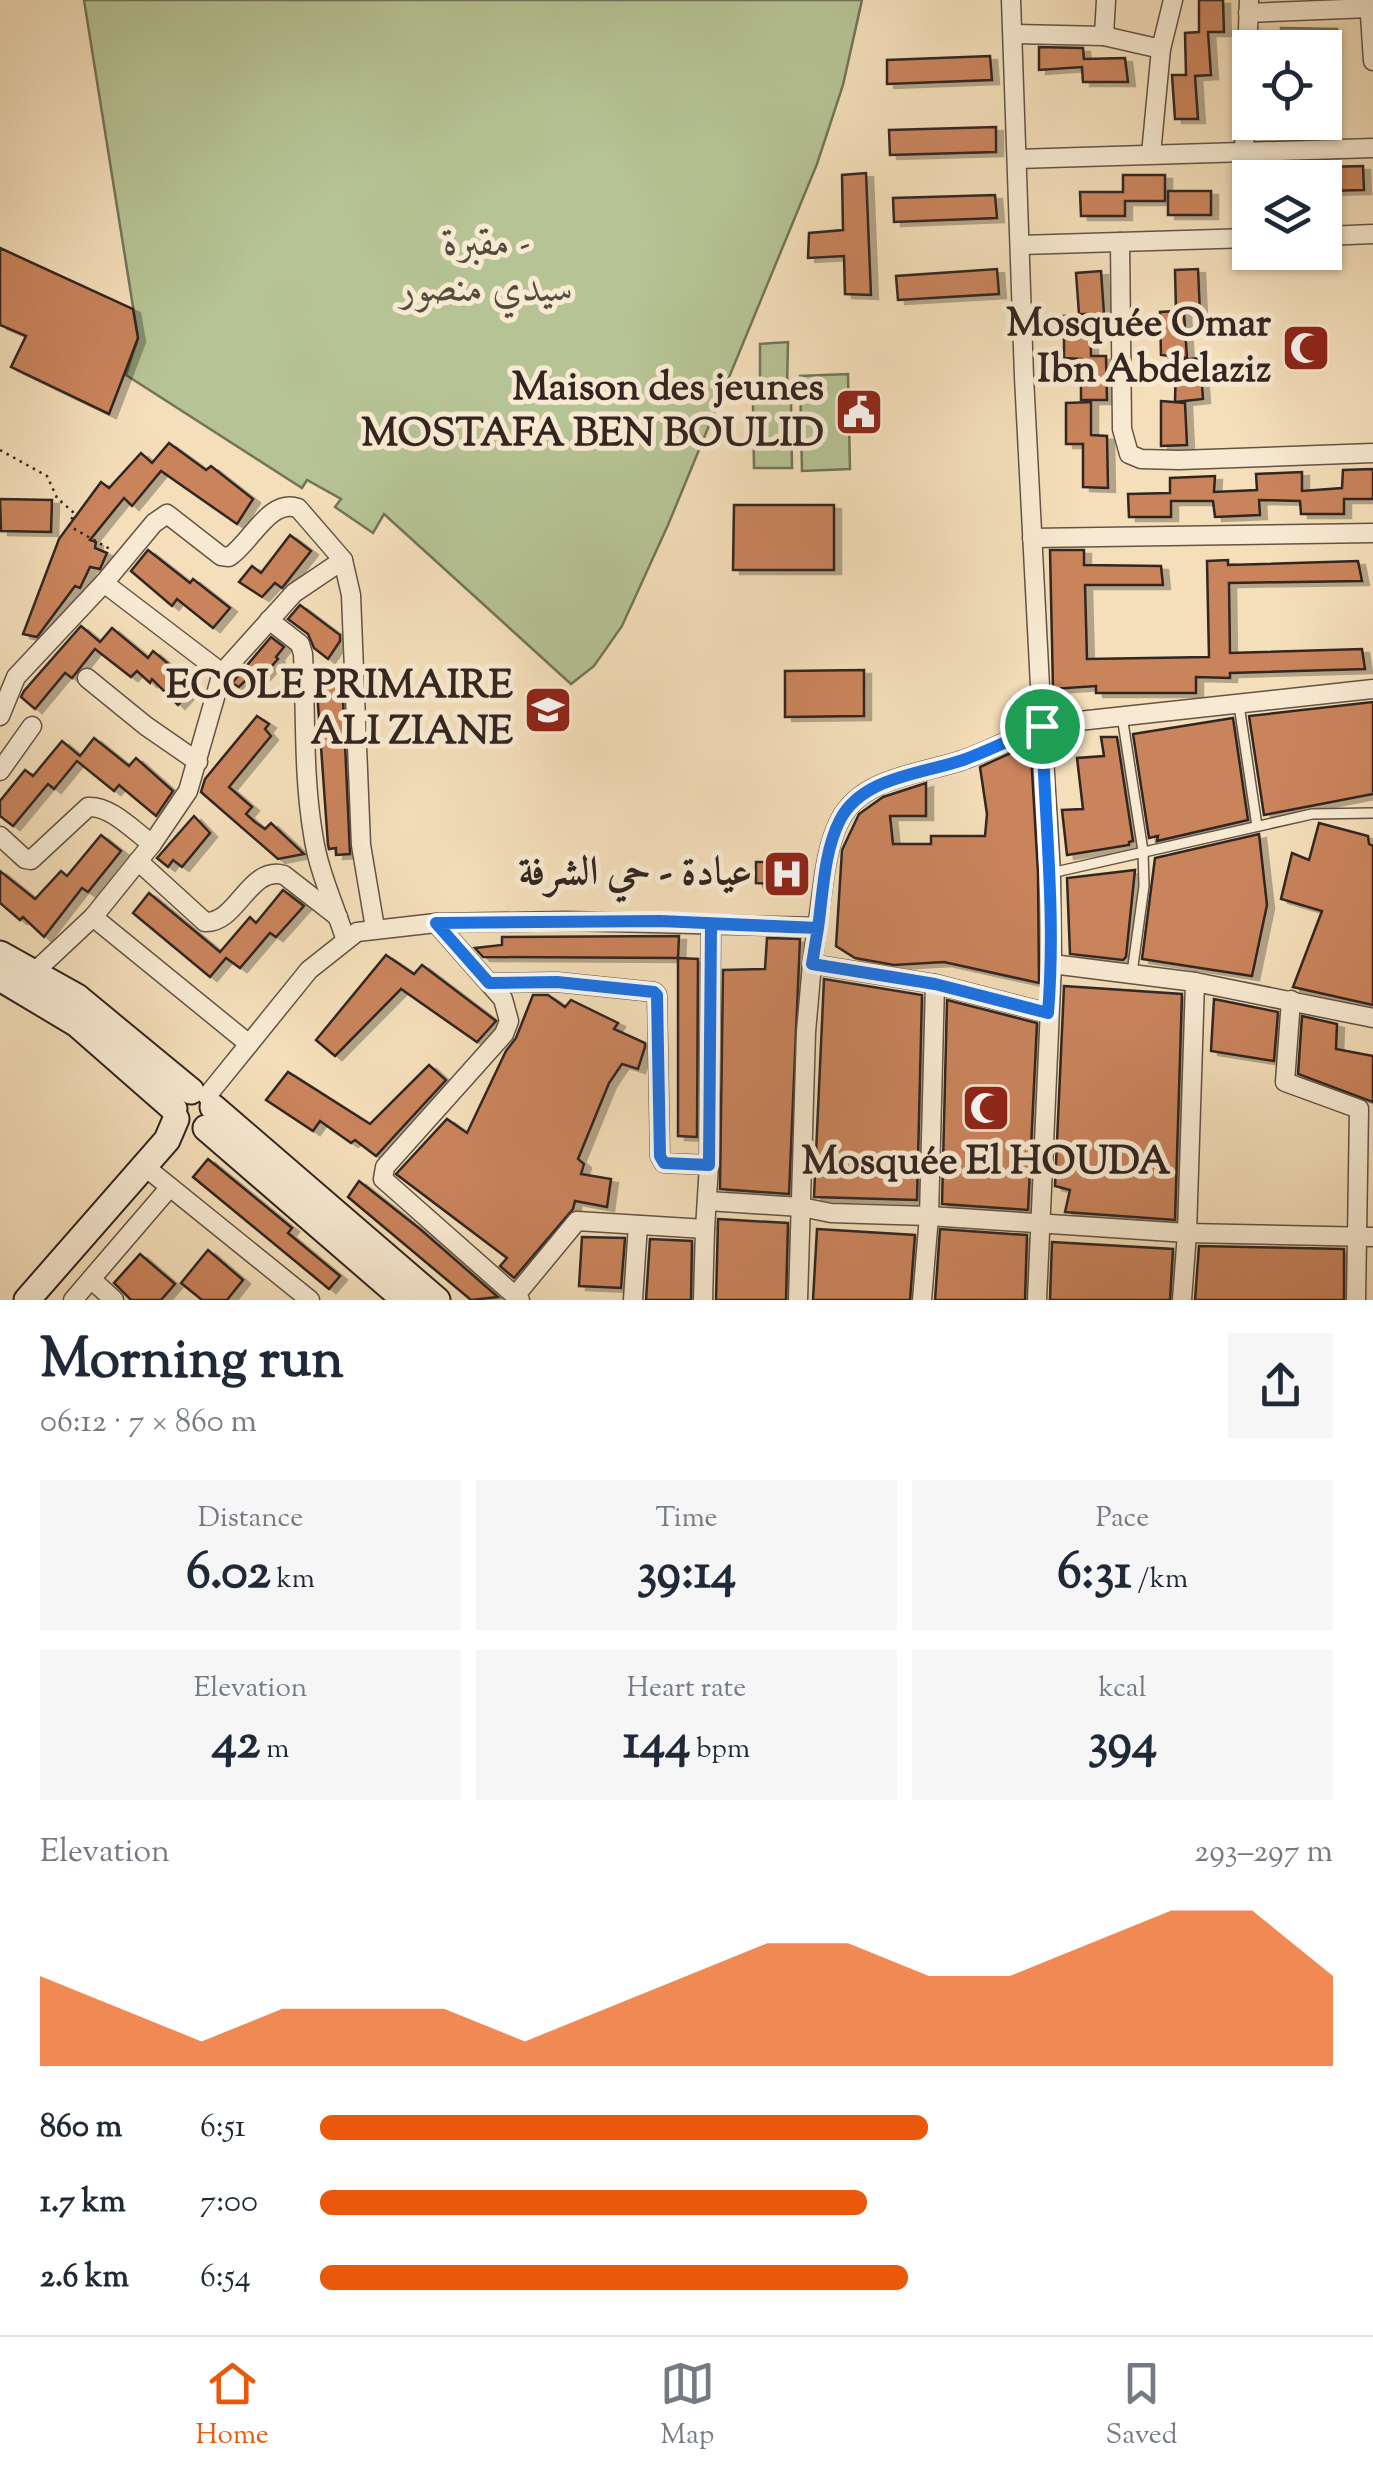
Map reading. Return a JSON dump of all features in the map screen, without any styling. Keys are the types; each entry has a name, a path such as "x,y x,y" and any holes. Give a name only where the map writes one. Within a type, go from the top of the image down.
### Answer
{"main road":[{"path":"0,954 17,979 436,1300"},
{"path":"27,1300 192,1115"},
{"path":"192,1115 405,1300"}],"street":[{"path":"1010,0 1052,964 1036,1300"},
{"path":"1104,36 1106,0"},
{"path":"1150,154 1161,48 1173,0"},
{"path":"1244,152 1249,7 1369,4 1373,61"},
{"path":"1012,34 1104,36 1161,48"},
{"path":"1018,159 1373,148"},
{"path":"1342,235 1373,234"},
{"path":"1021,245 1232,239"},
{"path":"1120,242 1122,429 1129,454 1141,459 1179,460 1373,454"},
{"path":"0,716 16,677 104,584 160,516 174,516 221,556 230,557 274,511 289,505 298,508 343,560 350,595 361,845 375,928"},
{"path":"1032,538 1373,533"},
{"path":"17,979 93,916 152,844 188,791 222,673 294,593 343,560"},
{"path":"104,584 222,673"},
{"path":"269,620 300,644 312,832 345,938"},
{"path":"87,678 198,762"},
{"path":"798,1300 806,1032 812,964 833,838 840,821 858,798 906,775 963,760 1042,726 1373,688"},
{"path":"0,771 32,726"},
{"path":"0,836 31,860 94,805 152,844"},
{"path":"138,860 205,922 217,921 262,878 274,872 284,875 338,917"},
{"path":"93,916 249,1044"},
{"path":"192,1115 308,970 345,938 375,928 436,923 660,921 818,928"},
{"path":"436,923 489,983 508,1011 509,1021 504,1034 382,1172 386,1184 518,1298 577,1222 705,1229"},
{"path":"703,1300 709,1165 711,924"},
{"path":"812,964 935,984 1048,1013"},
{"path":"1052,964 1195,982 1373,1018"},
{"path":"489,983 557,982 654,992 660,1156 664,1163 672,1165 709,1165"},
{"path":"1182,1300 1188,1234 1195,982"},
{"path":"922,1300 929,1216 935,984"},
{"path":"1291,1000 1284,1082 1359,1109 1364,1236 1356,1300"},
{"path":"144,1166 310,1300"},
{"path":"73,1300 170,1187"},
{"path":"707,1201 802,1207 831,1213 1188,1234 1364,1236"},
{"path":"634,1300 638,1225"},
{"path":"91,1279 114,1300"}],"lane":[{"path":"1238,702 1257,826"},
{"path":"1122,716 1143,851 1144,886 1132,973"},
{"path":"1050,873 1312,814 1373,814"}],"path":[{"path":"0,450 47,476 57,498 74,512 68,526 123,558"}],"green space":[{"name":"مقبرة - سيدي منصور","path":"84,0 862,0 843,85 817,164 668,525 622,626 594,666 571,684 384,514 373,533 335,507 341,499 307,480 302,488 126,375 138,338"},
{"path":"1281,28 1337,29 1337,30"},
{"path":"788,342 787,387 760,388 760,344"},
{"path":"848,374 850,469 802,471 800,376"},
{"path":"791,402 792,468 754,468 753,403"}],"building":[{"path":"1199,0 1223,0 1224,32 1208,32 1211,75 1195,76 1198,119 1175,119 1172,75 1186,75 1185,33 1199,32"},
{"path":"1039,47 1083,48 1084,59 1125,58 1128,82 1083,82 1082,67 1039,70"},
{"path":"990,56 992,80 887,84 887,60"},
{"path":"996,127 996,152 890,155 889,130"},
{"path":"1363,166 1364,190 1342,191 1342,167"},
{"path":"866,173 871,295 845,294 844,256 808,258 809,233 843,230 842,175"},
{"path":"1123,175 1165,175 1165,201 1125,201 1125,216 1081,216 1080,192 1123,192"},
{"path":"1168,191 1211,191 1211,215 1168,215"},
{"path":"995,195 997,218 894,222 893,198"},
{"path":"0,248 133,309 138,338 109,414 11,367 26,336 0,325"},
{"path":"997,269 999,294 898,300 896,276"},
{"path":"1198,269 1200,313 1184,313 1187,358 1161,355 1160,312 1176,311 1175,270"},
{"path":"1101,271 1104,314 1079,314 1076,273"},
{"path":"1090,314 1091,356 1106,356 1107,400 1081,400 1081,359 1064,358 1064,316"},
{"path":"1200,358 1203,399 1175,402 1176,360"},
{"path":"1161,401 1185,403 1187,445 1161,446"},
{"path":"1091,402 1091,435 1107,436 1108,488 1083,487 1083,444 1066,444 1066,403"},
{"path":"169,443 206,470 211,466 253,499 237,524 161,471 132,506 124,498 90,540 96,542 95,548 107,553 100,569 90,567 80,588 75,586 37,637 23,634 59,539 101,482 109,488 141,453 152,463"},
{"path":"1373,469 1373,499 1344,499 1344,514 1301,514 1300,501 1259,500 1260,515 1215,517 1213,501 1171,501 1171,517 1129,517 1128,494 1170,493 1170,478 1215,476 1214,492 1257,490 1256,474 1302,472 1302,491 1342,488 1343,470"},
{"path":"0,499 52,500 51,532 1,531"},
{"path":"734,505 834,505 834,570 733,570"},
{"path":"290,535 311,551 282,588 275,583 262,597 239,582 252,566 261,573"},
{"path":"148,550 230,608 213,628 177,599 172,606 131,571"},
{"path":"1050,550 1084,550 1084,565 1161,566 1163,585 1085,585 1087,659 1209,657 1207,561 1228,560 1228,565 1358,561 1362,581 1229,583 1230,653 1362,649 1365,669 1196,677 1196,693 1096,693 1096,686 1053,689"},
{"path":"300,605 340,635 328,659 314,648 308,634 288,619"},
{"path":"81,626 100,642 112,628 148,658 153,651 195,686 178,705 152,679 150,683 137,671 131,677 95,649 72,678 65,673 35,709 21,697 24,691"},
{"path":"271,637 284,647 278,659 253,687 245,681 239,687 232,683"},
{"path":"864,670 864,716 785,717 785,671"},
{"path":"316,677 342,677 350,854 336,855 336,848 329,849 328,845"},
{"path":"1373,702 1373,794 1264,815 1249,716"},
{"path":"257,716 269,724 265,729 271,736 229,787 252,807 246,814 265,829 271,823 304,854 278,859 201,792 205,779"},
{"path":"1233,718 1248,820 1157,841 1158,836 1149,838 1133,734"},
{"path":"1101,737 1117,737 1133,841 1129,845 1067,855 1062,810 1083,809 1077,758 1104,756"},
{"path":"94,738 129,766 136,758 173,791 156,816 119,785 114,791 77,761 54,789 48,784 13,826 0,816 0,801 25,770 33,776 62,741 80,756"},
{"path":"1015,751 1031,753 1039,983 944,962 894,965 855,958 836,946 842,850 859,814 883,797 926,783 926,816 890,816 893,844 931,844 931,836 985,836 987,814 980,767"},
{"path":"194,816 210,833 182,867 173,860 168,867 157,858"},
{"path":"1319,823 1368,836 1373,846 1373,1005 1293,987 1322,911 1281,899 1292,853 1309,860"},
{"path":"1259,834 1267,905 1252,976 1142,959 1155,858"},
{"path":"101,835 121,851 88,892 82,888 44,937 0,903 0,871 35,899 61,871 67,876"},
{"path":"756,862 801,862 801,886 756,883"},
{"path":"1135,870 1126,957 1123,960 1070,954 1067,878"},
{"path":"283,890 304,906 276,937 270,933 240,968 226,958 210,977 133,913 149,893 220,952 250,917 256,923"},
{"path":"679,936 678,958 483,957 475,948 502,945 502,937"},
{"path":"767,938 800,939 789,1194 720,1189 723,970 765,969"},
{"path":"386,955 414,974 422,965 496,1021 477,1042 401,989 335,1056 316,1040"},
{"path":"678,958 698,959 697,1137 678,1136"},
{"path":"824,979 922,995 917,1200 814,1197"},
{"path":"1064,986 1182,994 1175,1220 1065,1212 1070,1190 1055,1186"},
{"path":"533,995 548,995 565,1007 571,1000 618,1023 614,1029 645,1043 645,1047 638,1069 622,1064 609,1083 578,1159 584,1164 581,1174 611,1179 607,1207 575,1201 573,1209 514,1278 500,1266 507,1258 396,1174 447,1119 467,1133 516,1038"},
{"path":"1214,999 1278,1012 1274,1061 1211,1051"},
{"name":"Mosquée El HOUDA","path":"947,1000 1037,1023 1028,1210 942,1204"},
{"path":"1302,1016 1337,1024 1336,1049 1373,1056 1373,1102 1298,1074"},
{"path":"429,1065 446,1080 376,1156 320,1121 313,1131 266,1100 288,1072 370,1124"},
{"path":"208,1159 292,1228 288,1233 340,1276 329,1289 193,1177"},
{"path":"359,1181 498,1297 471,1300 348,1197"},
{"path":"718,1219 788,1223 786,1300 716,1300"},
{"path":"817,1229 915,1235 910,1300 813,1300"},
{"path":"940,1229 1027,1235 1025,1300 935,1300"},
{"path":"582,1237 625,1238 621,1288 579,1286"},
{"path":"650,1239 692,1241 691,1300 646,1300"},
{"path":"1052,1242 1173,1249 1170,1300 1050,1300"},
{"path":"1199,1246 1344,1249 1344,1300 1195,1300"},
{"path":"208,1250 243,1280 227,1300 202,1300 181,1283"},
{"path":"140,1254 175,1284 161,1300 131,1300 114,1283"}],"place":[{"name":"Mosquée Omar Ibn Abdelaziz","path":"1306,348"},
{"name":"Maison des jeunes MOSTAFA BEN BOULID","path":"859,412"},
{"name":"ECOLE PRIMAIRE ALI ZIANE","path":"548,710"},
{"name":"عيادة - حي الشرفة","path":"787,874"},
{"name":"Mosquée El HOUDA","path":"986,1108"}],"route":[{"path":"1042,726 963,760 906,775 858,798 848,808 833,838 818,928 660,921 436,923 489,983 557,982 654,992 660,1156 664,1163 672,1165 709,1165 711,924 818,928 812,964 935,984 1048,1013 1052,964 1042,726"}]}
